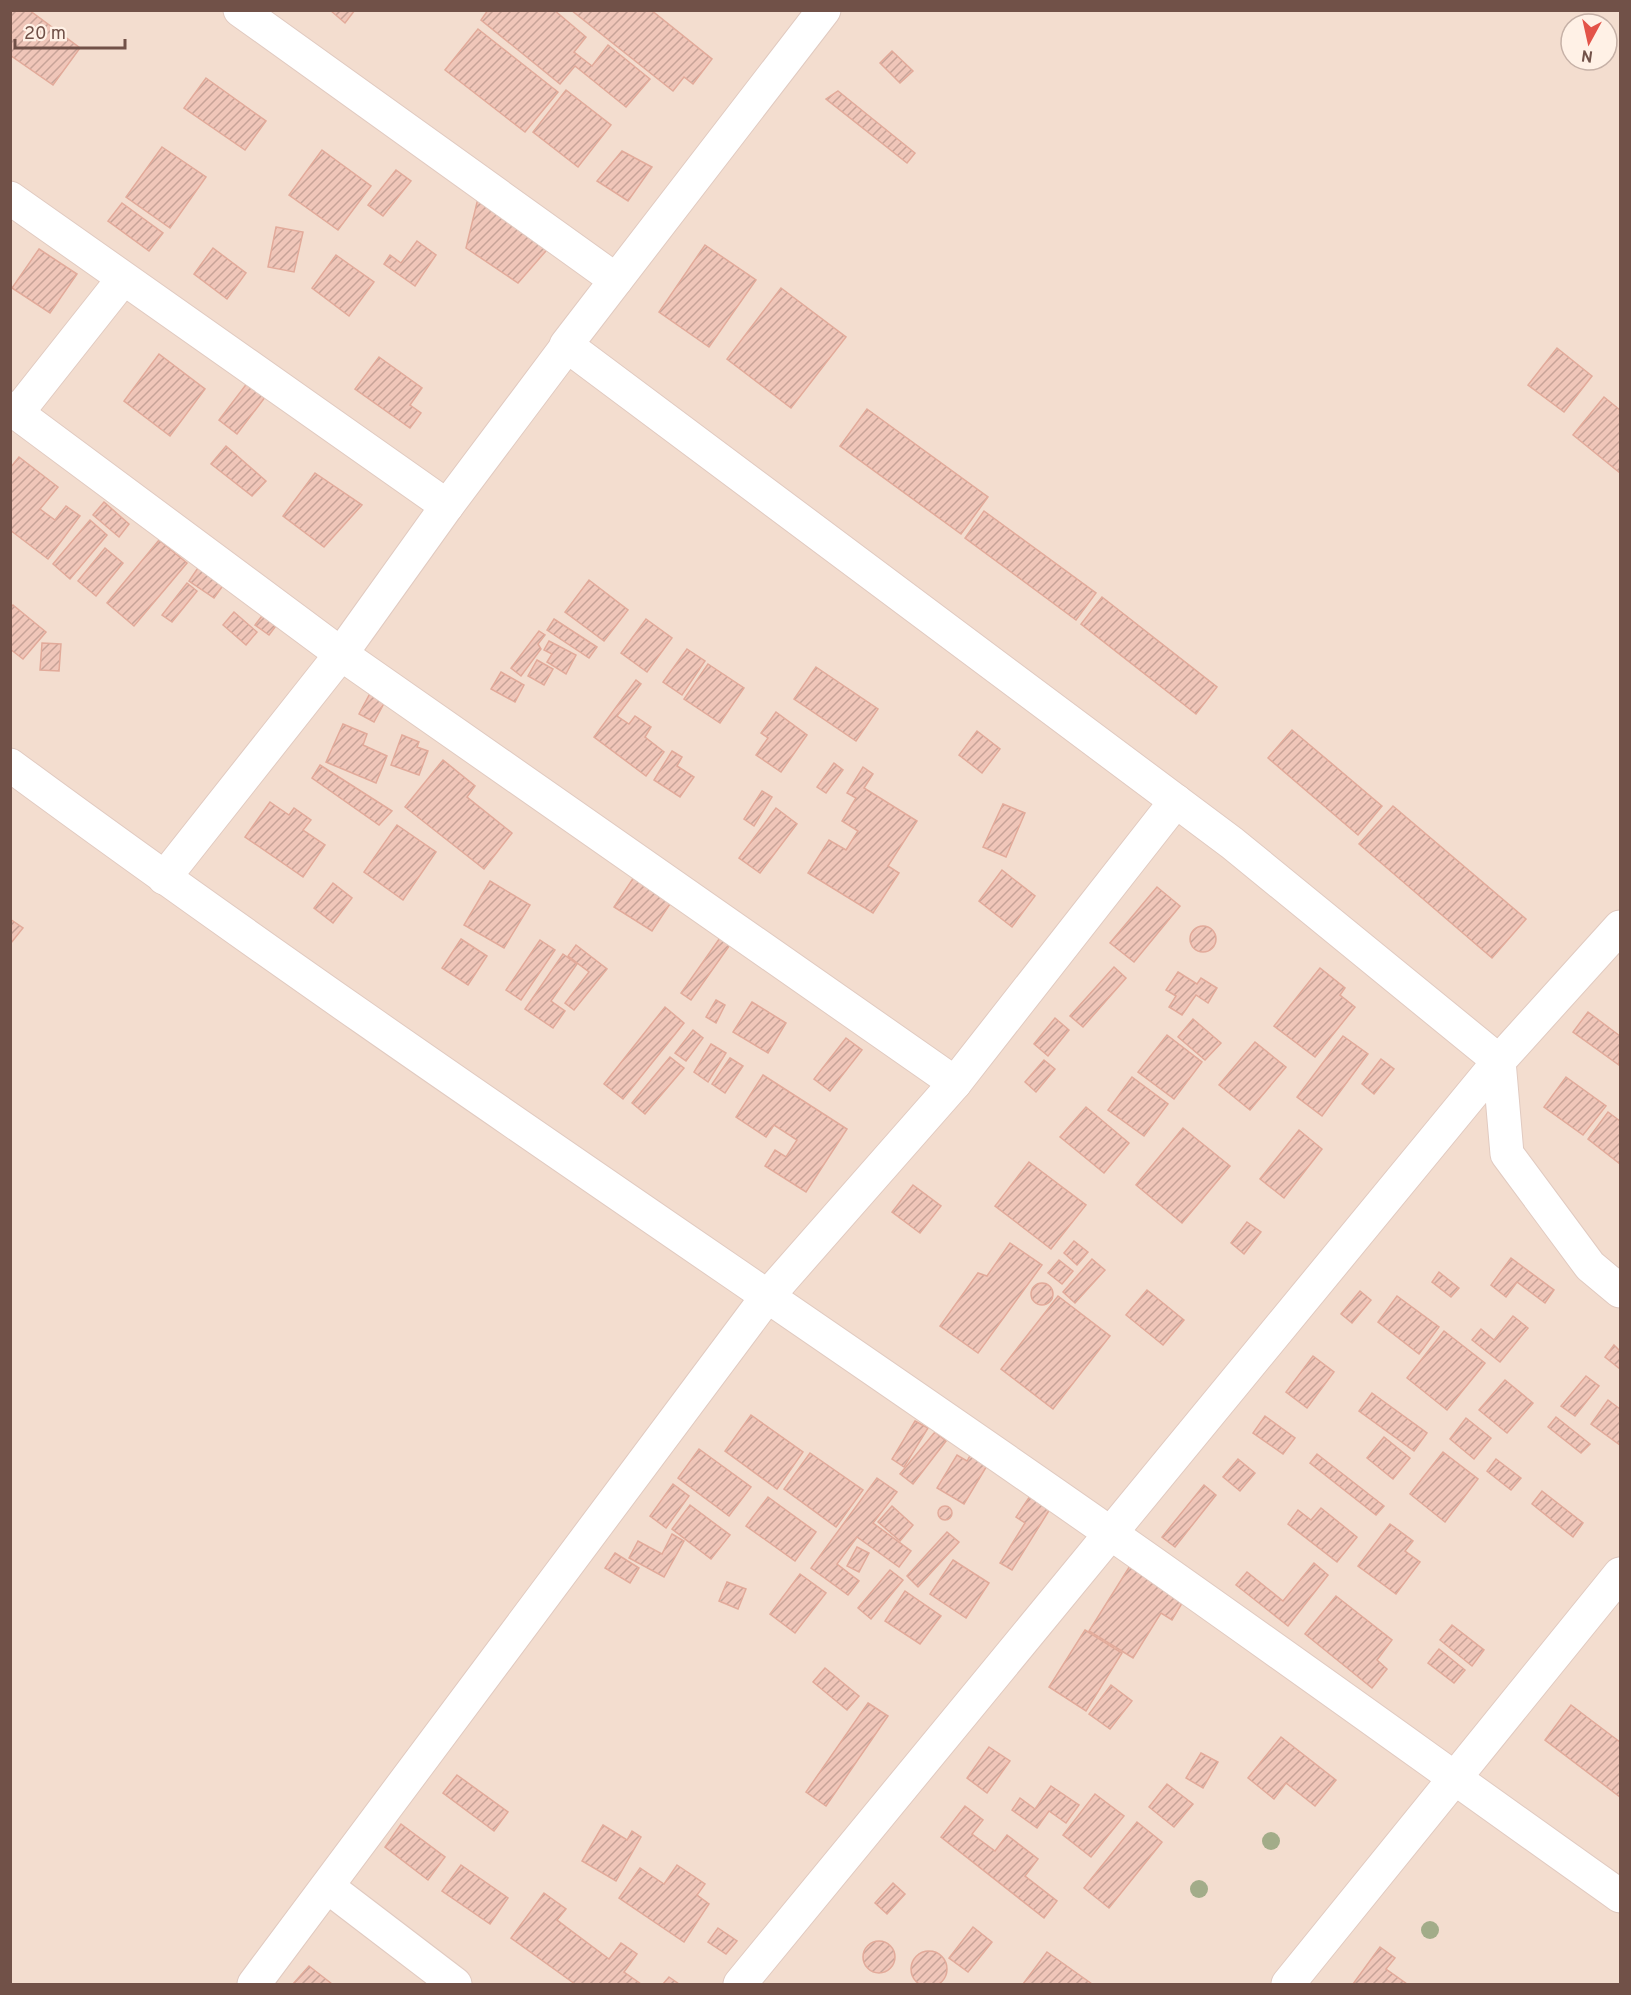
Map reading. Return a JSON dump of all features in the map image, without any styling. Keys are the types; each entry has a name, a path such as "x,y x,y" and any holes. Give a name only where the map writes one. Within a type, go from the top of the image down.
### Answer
{"street":[{"path":"240,10 616,280"},
{"path":"164,879 341,654 447,506 616,280 824,10"},
{"path":"10,198 447,506"},
{"path":"123,279 14,410 341,654 955,1083"},
{"path":"567,346 1232,843 1499,1061 1507,1154 1590,1266 1620,1291"},
{"path":"10,765 164,879 766,1298 1111,1534 1620,1896"},
{"path":"255,1984 766,1298 955,1083 1176,801"},
{"path":"741,1984 1499,1061 1620,927"},
{"path":"1288,1984 1620,1574"},
{"path":"328,1887 455,1984"}],"shaded area":[{"path":"11,11 1620,11 1620,1984 11,1984"}],"building":[{"path":"10,10 29,10 80,48 53,85 10,55"},
{"path":"330,10 355,10 345,23"},
{"path":"488,10 554,10 586,37 574,52 592,66 608,45 650,79 626,107 575,66 560,84 481,20"},
{"path":"571,10 651,10 712,59 693,84 684,77 673,91"},
{"path":"478,29 558,92 525,132 445,70"},
{"path":"892,51 913,71 900,83 880,63"},
{"path":"206,78 266,121 245,150 184,108"},
{"path":"566,90 611,125 578,167 533,132"},
{"path":"838,91 915,153 907,163 826,99"},
{"path":"162,147 206,177 170,228 126,197"},
{"path":"322,150 371,186 338,230 289,195"},
{"path":"622,151 652,167 628,201 597,181"},
{"path":"396,170 411,181 383,216 368,205"},
{"path":"480,190 552,244 518,283 466,248"},
{"path":"122,203 163,233 149,251 108,221"},
{"path":"276,227 303,232 294,272 268,267"},
{"path":"417,241 436,255 415,286 384,264 390,255 401,263"},
{"path":"705,245 756,280 709,347 659,312"},
{"path":"213,248 246,273 227,299 194,274"},
{"path":"39,249 77,274 50,313 12,288"},
{"path":"336,255 374,282 349,316 312,288"},
{"path":"781,288 846,337 791,408 727,359"},
{"path":"1557,348 1592,376 1564,412 1528,385"},
{"path":"159,354 205,389 170,436 124,401"},
{"path":"379,357 422,388 410,405 421,413 410,428 355,389"},
{"path":"248,382 266,396 237,434 219,420"},
{"path":"1604,397 1620,410 1620,473 1573,435"},
{"path":"867,409 988,497 961,534 840,446"},
{"path":"226,446 266,481 252,496 211,464"},
{"path":"19,457 58,487 40,509 55,520 66,506 80,516 48,559 10,530 10,468"},
{"path":"315,473 362,505 324,547 283,516"},
{"path":"104,502 129,524 119,537 93,515"},
{"path":"984,511 1096,593 1076,620 965,538"},
{"path":"90,520 107,535 70,579 53,564"},
{"path":"159,540 187,563 134,626 107,603"},
{"path":"105,548 123,563 96,596 78,581"},
{"path":"202,562 227,580 214,598 189,581"},
{"path":"589,580 628,610 604,641 565,612"},
{"path":"187,583 197,591 172,622 162,615"},
{"path":"1102,597 1217,687 1196,714 1081,624"},
{"path":"13,605 46,632 23,659 10,649 10,608"},
{"path":"268,608 282,618 269,635 255,625"},
{"path":"234,612 257,632 246,645 223,625"},
{"path":"554,619 597,647 589,658 547,630"},
{"path":"646,619 672,638 647,672 621,653"},
{"path":"539,631 545,635 538,644 541,649 521,676 511,668"},
{"path":"549,641 576,655 566,674 547,662 552,654 544,650"},
{"path":"42,643 61,644 59,671 40,670"},
{"path":"687,649 705,661 682,695 663,682"},
{"path":"537,660 553,669 544,685 528,676"},
{"path":"708,664 744,688 720,723 684,699"},
{"path":"816,667 878,709 856,741 794,699"},
{"path":"501,672 524,685 515,702 491,689"},
{"path":"636,680 641,684 617,716 629,724 635,716 651,727 645,737 664,752 646,776 594,737"},
{"path":"375,684 390,692 374,722 359,714"},
{"path":"776,712 807,735 781,772 756,755 768,738 761,733"},
{"path":"343,724 367,734 363,745 387,756 376,783 326,762"},
{"path":"1292,730 1382,806 1358,835 1268,758"},
{"path":"977,731 1000,749 982,773 959,755"},
{"path":"402,735 419,742 417,747 428,751 419,775 391,765"},
{"path":"672,751 682,757 677,766 694,777 680,797 654,780"},
{"path":"443,760 475,786 467,797 512,833 484,869 405,807"},
{"path":"834,763 843,770 826,793 817,787"},
{"path":"320,765 392,811 379,825 312,778"},
{"path":"863,767 873,774 864,788 917,821 888,866 899,873 873,913 808,873 829,840 846,850 858,831 842,821 856,798 847,793"},
{"path":"762,791 772,797 754,826 744,819"},
{"path":"270,802 289,815 294,808 311,820 303,830 325,845 303,877 245,837"},
{"path":"1003,804 1025,813 1006,857 983,847"},
{"path":"1393,806 1526,919 1492,958 1359,844"},
{"path":"776,808 797,824 760,873 739,858"},
{"path":"397,825 436,852 403,900 364,872"},
{"path":"1002,870 1035,896 1012,927 979,901"},
{"path":"638,871 676,895 652,931 614,907"},
{"path":"490,881 530,905 504,948 464,925"},
{"path":"333,883 352,898 333,923 314,908"},
{"path":"1157,887 1180,906 1134,962 1110,943"},
{"path":"10,919 23,928 11,943 10,943"},
{"path":"1203,926 1212,930 1216,939 1212,948 1203,952 1194,948 1190,939 1194,930"},
{"path":"722,935 732,942 691,1000 681,993"},
{"path":"461,939 487,956 468,985 442,968"},
{"path":"540,940 555,950 521,1000 506,990"},
{"path":"576,945 607,969 574,1010 565,1003 589,972 568,956"},
{"path":"563,954 577,964 551,1001 565,1011 553,1028 525,1009"},
{"path":"1114,967 1126,978 1083,1027 1070,1016"},
{"path":"1320,968 1345,988 1340,995 1355,1007 1315,1057 1274,1026"},
{"path":"1178,972 1197,984 1201,978 1217,988 1208,1003 1196,995 1182,1015 1169,1007 1176,996 1166,990"},
{"path":"716,1000 725,1005 716,1023 706,1017"},
{"path":"752,1002 786,1023 768,1053 733,1032"},
{"path":"665,1007 684,1023 623,1099 604,1084"},
{"path":"1588,1012 1620,1036 1619,1065 1573,1032"},
{"path":"1055,1018 1069,1030 1048,1056 1034,1044"},
{"path":"1193,1019 1221,1043 1205,1060 1178,1037"},
{"path":"693,1030 703,1038 686,1061 675,1053"},
{"path":"1167,1035 1202,1062 1174,1099 1138,1072"},
{"path":"1343,1036 1368,1054 1322,1116 1297,1097"},
{"path":"846,1038 862,1050 830,1091 814,1079"},
{"path":"1255,1042 1286,1067 1250,1110 1219,1085"},
{"path":"711,1044 726,1053 708,1082 694,1072"},
{"path":"670,1057 684,1068 645,1114 632,1103"},
{"path":"730,1058 743,1066 725,1093 712,1084"},
{"path":"1381,1059 1394,1069 1374,1094 1362,1084"},
{"path":"1044,1060 1055,1069 1036,1092 1025,1082"},
{"path":"763,1075 847,1129 806,1192 765,1166 775,1150 786,1157 797,1140 774,1125 766,1137 736,1117"},
{"path":"1132,1077 1168,1104 1144,1136 1108,1110"},
{"path":"1566,1077 1606,1106 1583,1135 1544,1107"},
{"path":"1086,1107 1129,1143 1104,1173 1060,1137"},
{"path":"1608,1112 1620,1121 1620,1164 1588,1139"},
{"path":"1183,1128 1230,1166 1182,1223 1136,1185"},
{"path":"1299,1130 1322,1149 1284,1198 1260,1179"},
{"path":"1029,1162 1086,1205 1051,1249 995,1206"},
{"path":"913,1185 941,1206 920,1233 892,1212"},
{"path":"1247,1222 1261,1232 1244,1254 1231,1243"},
{"path":"1074,1241 1088,1252 1077,1265 1064,1253"},
{"path":"1010,1243 1042,1265 978,1353 940,1326 978,1273 987,1276"},
{"path":"1511,1258 1554,1290 1545,1303 1517,1282 1506,1297 1491,1285"},
{"path":"1092,1259 1105,1270 1075,1303 1063,1292"},
{"path":"1059,1260 1073,1271 1062,1284 1048,1273"},
{"path":"1439,1272 1459,1288 1451,1297 1432,1282"},
{"path":"1038,1283 1046,1283 1053,1290 1053,1298 1046,1305 1038,1305 1031,1298 1031,1290"},
{"path":"1147,1290 1184,1320 1163,1345 1126,1315"},
{"path":"1360,1291 1371,1300 1352,1323 1341,1314"},
{"path":"1058,1296 1110,1336 1053,1409 1001,1369"},
{"path":"1397,1296 1439,1327 1419,1354 1378,1322"},
{"path":"1513,1316 1528,1328 1500,1362 1472,1340 1481,1329 1494,1340"},
{"path":"1444,1331 1485,1363 1447,1410 1407,1378"},
{"path":"1614,1345 1620,1351 1620,1369 1605,1357"},
{"path":"1313,1356 1334,1372 1307,1408 1286,1392"},
{"path":"1586,1376 1599,1386 1575,1416 1561,1406"},
{"path":"1505,1380 1533,1403 1507,1433 1479,1410"},
{"path":"1372,1393 1427,1433 1414,1451 1359,1411"},
{"path":"1608,1400 1620,1409 1620,1445 1591,1424"},
{"path":"751,1415 803,1452 777,1489 725,1451"},
{"path":"1265,1416 1295,1438 1283,1454 1253,1433"},
{"path":"1556,1417 1590,1444 1581,1453 1548,1427"},
{"path":"1466,1418 1491,1438 1474,1459 1450,1439"},
{"path":"915,1421 928,1428 904,1467 892,1459"},
{"path":"935,1432 946,1441 913,1484 900,1474"},
{"path":"1384,1437 1410,1458 1393,1479 1367,1458"},
{"path":"699,1449 751,1487 729,1516 678,1478"},
{"path":"1443,1452 1478,1479 1445,1522 1410,1494"},
{"path":"810,1453 863,1490 836,1527 784,1489"},
{"path":"971,1454 988,1464 964,1504 937,1488 957,1455 967,1461"},
{"path":"1317,1454 1384,1506 1376,1515 1310,1463"},
{"path":"1238,1459 1255,1473 1240,1491 1223,1477"},
{"path":"1496,1459 1521,1478 1511,1490 1487,1471"},
{"path":"877,1478 897,1492 873,1523 911,1551 899,1567 857,1537 837,1564 859,1581 848,1595 811,1568"},
{"path":"673,1484 689,1496 666,1528 650,1516"},
{"path":"1204,1485 1216,1495 1175,1547 1162,1537"},
{"path":"1542,1491 1583,1523 1573,1537 1532,1504"},
{"path":"1030,1496 1050,1509 1012,1570 1000,1563 1025,1523 1016,1517"},
{"path":"768,1497 816,1532 795,1561 746,1526"},
{"path":"690,1505 730,1535 711,1559 672,1529"},
{"path":"892,1506 913,1525 900,1541 878,1522"},
{"path":"945,1506 950,1508 952,1513 950,1518 945,1520 940,1518 938,1513 940,1508"},
{"path":"1321,1508 1357,1537 1337,1562 1288,1524 1298,1510 1311,1520"},
{"path":"1390,1524 1413,1541 1405,1551 1420,1562 1396,1594 1358,1566"},
{"path":"947,1532 959,1542 918,1587 907,1576"},
{"path":"672,1534 684,1541 664,1577 629,1558 638,1541 662,1554"},
{"path":"857,1547 869,1553 859,1572 847,1566"},
{"path":"615,1553 639,1568 630,1583 605,1568"},
{"path":"1135,1558 1184,1600 1172,1620 1161,1613 1133,1658 1089,1631"},
{"path":"953,1560 989,1583 966,1618 930,1594"},
{"path":"1314,1563 1328,1575 1288,1626 1236,1585 1247,1572 1283,1601"},
{"path":"890,1570 903,1580 871,1619 858,1608"},
{"path":"800,1574 826,1593 795,1633 770,1614"},
{"path":"727,1582 746,1589 738,1609 719,1601"},
{"path":"905,1591 941,1616 920,1644 885,1621"},
{"path":"1336,1596 1392,1640 1377,1660 1387,1669 1372,1688 1305,1634"},
{"path":"1452,1625 1484,1650 1472,1666 1440,1640"},
{"path":"1085,1630 1122,1653 1086,1711 1049,1687"},
{"path":"1439,1649 1465,1670 1454,1683 1428,1663"},
{"path":"825,1668 859,1696 847,1710 813,1682"},
{"path":"1111,1685 1132,1701 1110,1729 1089,1714"},
{"path":"868,1703 888,1716 826,1806 806,1792"},
{"path":"1571,1705 1620,1742 1620,1797 1545,1740"},
{"path":"1281,1737 1336,1780 1315,1806 1286,1783 1274,1799 1248,1778"},
{"path":"989,1747 1010,1761 987,1793 967,1778"},
{"path":"1201,1753 1218,1762 1203,1788 1186,1778"},
{"path":"457,1775 508,1812 494,1831 443,1793"},
{"path":"1167,1784 1193,1804 1174,1827 1149,1807"},
{"path":"1051,1786 1079,1805 1066,1823 1049,1811 1037,1828 1012,1810 1020,1798 1035,1809"},
{"path":"1095,1794 1124,1816 1091,1857 1063,1835"},
{"path":"965,1806 983,1820 972,1834 995,1851 1007,1835 1038,1859 1025,1876 1057,1901 1044,1918 941,1837"},
{"path":"1137,1822 1162,1842 1109,1908 1084,1888"},
{"path":"401,1824 445,1857 428,1880 385,1847"},
{"path":"603,1825 627,1840 632,1831 641,1837 616,1881 582,1861"},
{"path":"461,1865 508,1898 490,1924 442,1891"},
{"path":"677,1865 705,1884 697,1895 709,1904 684,1942 619,1898 640,1868 664,1884"},
{"path":"893,1883 905,1894 887,1914 875,1903"},
{"path":"544,1893 566,1909 557,1920 609,1959 621,1943 637,1954 624,1972 641,1984 575,1984 511,1938"},
{"path":"973,1927 992,1942 968,1972 949,1958"},
{"path":"718,1928 737,1941 726,1954 708,1942"},
{"path":"879,1941 890,1946 895,1957 890,1968 879,1973 868,1968 863,1957 868,1946"},
{"path":"1380,1947 1395,1958 1386,1969 1407,1984 1353,1984"},
{"path":"929,1951 942,1956 947,1969 942,1982 929,1987 916,1982 911,1969 916,1956"},
{"path":"1047,1952 1092,1984 1023,1984"},
{"path":"309,1966 332,1984 293,1984"},
{"path":"669,1977 679,1984 663,1984"}]}
